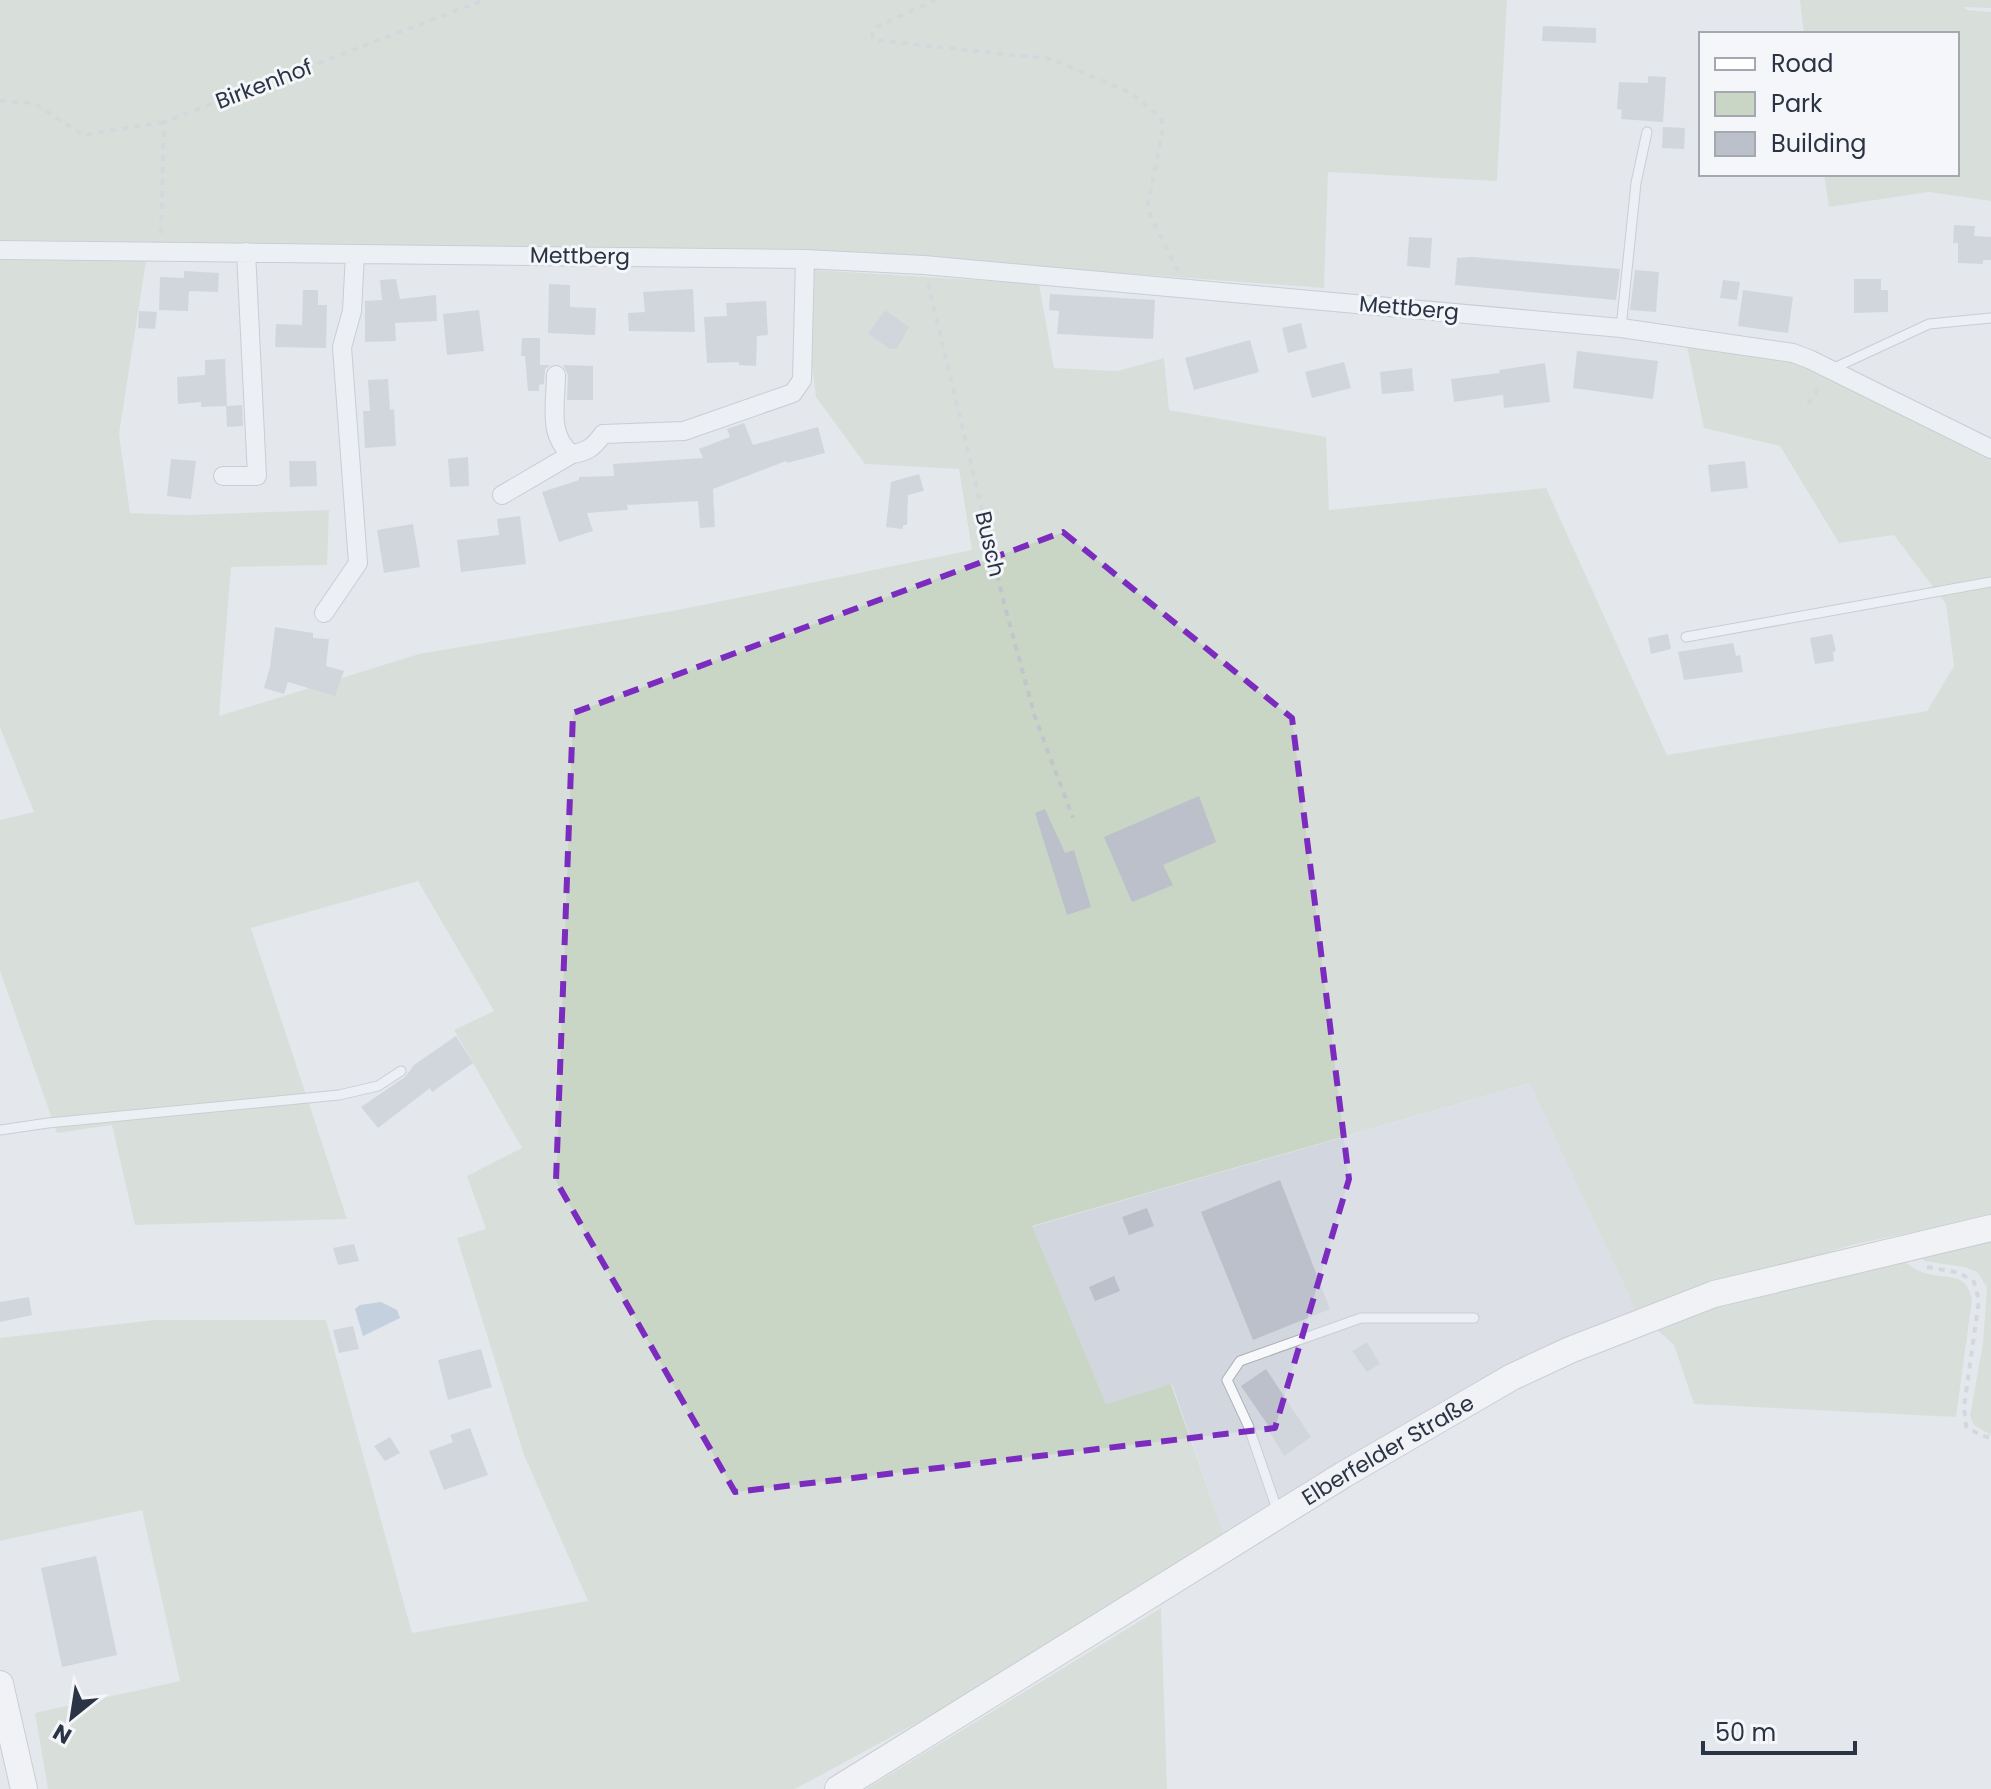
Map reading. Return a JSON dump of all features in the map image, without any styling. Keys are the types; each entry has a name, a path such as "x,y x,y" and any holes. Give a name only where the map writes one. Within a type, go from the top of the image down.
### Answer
{"main road":[{"name":"Elberfelder Straße","path":"838,1789 1279,1515 1512,1377 1570,1350 1714,1294 1991,1228"},
{"path":"0,1684 24,1789"}],"street":[{"name":"Mettberg","path":"0,250 805,259 924,265 1186,287 1621,328 1793,353 1991,449"},
{"path":"223,476 257,476 246,252"},
{"path":"324,613 358,563 342,347 352,311 355,254"},
{"path":"502,495 572,454 585,452 603,434 684,431 793,393 802,380 805,259"},
{"path":"556,375 555,434 572,454"}],"lane":[{"path":"1621,328 1636,183 1647,132"},
{"path":"1830,370 1929,324 1991,318"},
{"path":"1686,637 1991,582"},
{"path":"0,1130 339,1095 378,1086 401,1071"},
{"path":"1279,1515 1248,1425 1227,1380 1240,1361 1361,1318 1474,1318"}],"path":[{"name":"Birkenhof","path":"0,101 34,103 83,135 164,122 484,0"},
{"path":"936,0 876,27 872,31 874,40 1051,59 1131,93 1161,118 1163,128 1148,205 1186,287"},
{"path":"161,251 164,122"},
{"name":"Busch","path":"924,265 1004,603 1035,717 1073,818"},
{"path":"1908,1246 1915,1262 1929,1268 1960,1273 1974,1282 1979,1300 1964,1407 1966,1426 1991,1438"}],"highlighted area":[{"path":"1063,532 1292,718 1349,1179 1275,1428 735,1492 556,1181 573,713"}],"shaded area":[{"path":"1531,1083 1637,1313 1224,1535 1172,1384 1106,1404 1031,1227"}],"green space":[{"path":"0,0 1507,0 1497,181 1328,172 1324,288 811,250 0,240"},
{"path":"1800,0 1991,0 1991,8 1963,7 1991,12 1991,201 1929,192 1829,207 1824,176 1959,176 1959,32 1804,32"},
{"path":"0,260 146,261 119,434 130,513 186,515 329,510 327,565 231,567 219,716 419,654 678,610 972,550 959,469 865,464 816,397 799,269 1039,284 1054,368 1118,371 1164,358 1169,410 1326,437 1329,510 1546,488 1667,755 1927,711 1954,666 1946,604 1894,535 1839,543 1780,446 1704,428 1687,347 1802,362 1979,447 1991,458 1991,1216 1851,1245 1637,1313 1530,1083 1032,1226 1106,1404 1171,1384 1224,1535 928,1717 795,1789 48,1789 35,1713 180,1681 142,1510 0,1541 0,1338 154,1320 326,1320 412,1633 588,1601 524,1455 457,1238 486,1229 467,1176 522,1148 454,1030 494,1011 418,881 251,928 347,1219 135,1225 112,1125 57,1133 0,971 0,820 34,812 0,727"},
{"path":"1991,1240 1991,1435 1974,1425 1970,1416 1983,1343 1987,1287 1977,1272 1924,1261 1921,1255"},
{"path":"1902,1260 1922,1272 1960,1280 1969,1291 1972,1300 1956,1417 1694,1404 1674,1345 1655,1328 1747,1297"},
{"path":"1161,1608 1167,1789 866,1789"}],"water":[{"path":"381,1302 397,1310 400,1318 363,1336 355,1309 360,1305"}],"building":[{"path":"1543,26 1596,28 1596,43 1542,41"},
{"path":"1648,76 1666,77 1663,122 1621,119 1622,110 1617,109 1619,82 1648,83"},
{"path":"1663,127 1685,128 1684,149 1662,148"},
{"path":"1954,225 1975,226 1974,236 1991,237 1991,260 1983,260 1983,264 1958,263 1958,243 1953,243"},
{"path":"1409,237 1432,238 1430,268 1407,266"},
{"path":"1457,258 1620,269 1616,300 1455,285"},
{"path":"1635,270 1659,272 1656,312 1630,310"},
{"path":"184,271 219,273 218,292 189,291 188,311 159,310 160,277 184,278"},
{"path":"396,279 400,299 436,295 437,321 395,323 396,341 365,342 365,301 382,300 380,280"},
{"path":"1854,279 1881,279 1881,290 1888,290 1888,312 1854,313"},
{"path":"1723,280 1740,282 1737,300 1720,298"},
{"path":"549,284 570,285 570,307 596,308 595,335 548,333"},
{"path":"693,289 695,332 629,331 628,313 645,312 643,292"},
{"path":"303,290 318,290 318,305 327,305 326,348 275,347 276,324 302,325"},
{"path":"1743,290 1793,297 1788,333 1738,326"},
{"path":"1050,294 1155,300 1153,339 1057,334 1059,311 1049,310"},
{"path":"766,301 768,335 757,336 756,366 739,365 739,362 707,363 704,317 727,316 726,303"},
{"path":"479,310 484,351 447,355 443,314"},
{"path":"885,310 909,327 897,349 890,349 868,334"},
{"path":"139,311 157,312 155,329 138,328"},
{"path":"1301,323 1307,348 1288,353 1282,328"},
{"path":"522,338 540,338 540,365 550,365 545,369 544,384 539,385 539,391 528,391 525,356 521,356"},
{"path":"1250,340 1259,372 1194,390 1185,358"},
{"path":"1577,351 1658,361 1653,399 1573,388"},
{"path":"225,359 227,406 242,405 243,426 227,427 226,406 201,407 201,402 178,404 177,377 205,375 205,360"},
{"path":"1344,362 1351,388 1312,398 1305,372"},
{"path":"1545,363 1550,402 1504,408 1503,395 1454,402 1451,379"},
{"path":"563,365 593,366 593,400 567,400 568,375"},
{"path":"1412,368 1414,391 1382,394 1380,372"},
{"path":"388,379 390,410 394,409 396,446 365,448 363,411 370,411 368,380"},
{"path":"744,423 753,445 818,427 825,453 786,461 713,489 715,527 700,528 698,501 627,505 628,510 587,513 593,531 559,542 542,492 579,480 579,477 614,476 613,464 703,458 699,449 730,437 727,429"},
{"path":"468,457 469,486 450,487 448,459"},
{"path":"171,459 196,461 191,499 167,496"},
{"path":"289,461 316,461 317,486 290,487"},
{"path":"1745,461 1748,488 1711,492 1708,465"},
{"path":"919,474 924,491 908,495 907,525 903,525 903,529 886,527 891,482"},
{"path":"520,516 526,564 461,572 457,540 499,535 497,519"},
{"path":"413,524 420,567 384,573 377,530"},
{"path":"275,627 313,633 313,638 329,639 326,666 344,671 335,696 288,682 284,694 264,688"},
{"path":"1668,634 1671,649 1651,654 1648,638"},
{"path":"1832,634 1836,651 1833,652 1834,661 1815,664 1810,638"},
{"path":"1733,643 1736,656 1740,655 1743,672 1684,680 1678,652"},
{"path":"1199,796 1216,842 1163,865 1173,885 1132,902 1104,837"},
{"path":"1045,809 1065,853 1074,850 1091,907 1067,915 1035,813"},
{"path":"456,1036 473,1063 432,1092 430,1088 378,1128 361,1107"},
{"path":"1280,1180 1330,1309 1253,1340 1201,1212"},
{"path":"1147,1208 1154,1226 1129,1235 1122,1217"},
{"path":"354,1244 359,1261 338,1265 333,1248"},
{"path":"1114,1276 1120,1291 1095,1301 1089,1287"},
{"path":"29,1297 32,1315 0,1322 0,1302"},
{"path":"353,1326 359,1349 339,1353 333,1330"},
{"path":"1367,1342 1380,1364 1367,1372 1352,1351"},
{"path":"481,1349 492,1387 448,1400 438,1360"},
{"path":"1266,1369 1311,1437 1284,1456 1270,1428 1241,1386"},
{"path":"470,1428 488,1475 444,1490 429,1451 453,1442 450,1435"},
{"path":"390,1437 400,1453 385,1461 374,1446"},
{"path":"96,1556 117,1655 62,1667 41,1568"}]}
